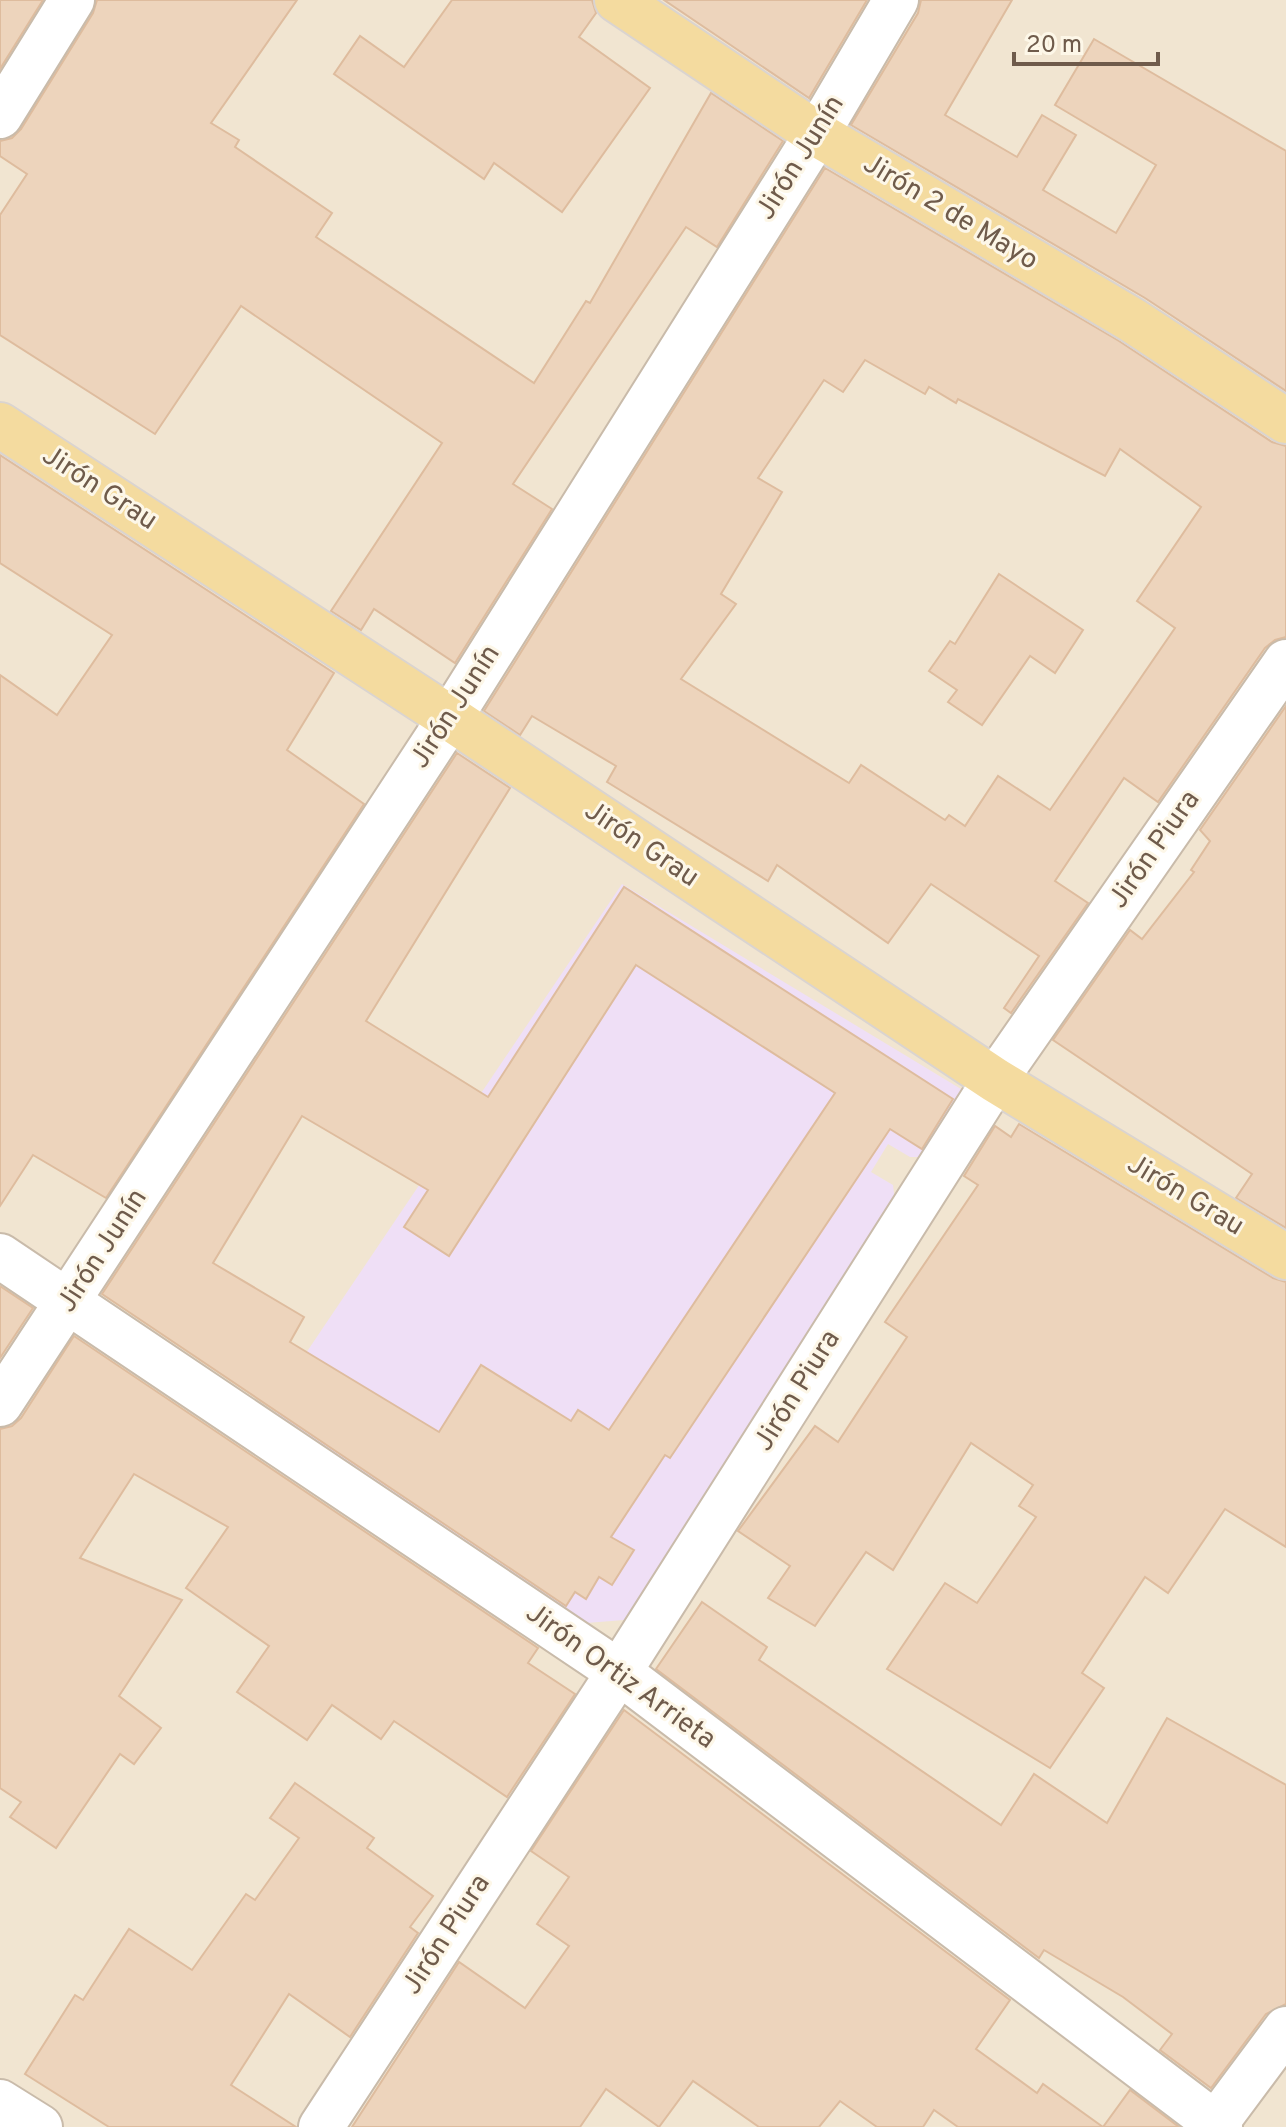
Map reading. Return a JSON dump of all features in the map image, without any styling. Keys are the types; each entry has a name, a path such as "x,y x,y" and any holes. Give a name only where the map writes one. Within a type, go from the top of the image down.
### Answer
{"main road":[{"name":"Jirón 2 de Mayo","path":"617,0 817,134 1132,320 1286,421"},
{"name":"Jirón Grau","path":"0,425 450,718 995,1080 1286,1257"}],"street":[{"path":"0,116 72,0"},
{"name":"Jirón Junín","path":"0,1404 450,718 817,134 896,0"},
{"name":"Jirón Piura","path":"321,2127 619,1672 995,1080 1286,662"},
{"name":"Jirón Ortiz Arrieta","path":"0,1256 71,1300 619,1672 1216,2126"},
{"path":"1216,2126 1286,2029"},
{"path":"0,2102 40,2127"}],"shaded area":[{"path":"0,0 1286,0 1286,2127 0,2127"},
{"path":"622,884 961,1089 965,1113 940,1157 910,1157 888,1144 871,1172 893,1185 896,1210 624,1620 574,1624 276,1415 273,1402"}],"building":[{"path":"0,0 43,0 0,69"},
{"path":"97,0 297,0 211,123 239,140 235,147 332,213 316,237 534,383 586,301 590,303 711,93 783,141 717,247 686,227 513,484 552,509 455,663 374,609 361,630 331,611 442,443 241,306 155,434 0,335 0,215 27,174 0,156 0,141 12,138 21,129 93,13"},
{"path":"452,0 592,0 596,13 579,37 650,88 562,212 494,163 484,179 334,74 360,36 404,67"},
{"path":"664,0 867,0 809,98"},
{"path":"921,0 1012,0 945,115 1017,157 1042,115 1076,135 1043,190 1116,233 1156,165 1055,105 1094,39 1286,151 1286,391 1145,298 851,125 918,13"},
{"path":"825,168 1119,341 1272,442 1286,446 1286,637 1275,640 1265,648 1158,802 1124,778 1055,881 1088,903 1011,1013 1004,1008 1039,956 931,884 888,943 777,865 768,881 607,782 616,766 532,716 520,735 484,711","holes":["865,360 925,394 929,387 956,403 958,399 1105,476 1120,449 1201,507 1137,601 1175,628 1050,810 998,776 965,826 949,815 945,820 861,765 849,783 681,679 736,604 721,594 782,492 758,478 824,380 843,392"]},
{"path":"0,455 334,673 287,750 364,804 106,1198 33,1155 0,1206 0,675 57,715 112,635 0,563"},
{"path":"999,574 1083,630 1055,673 1030,656 982,725 948,702 957,690 929,671 950,641 955,644"},
{"path":"1286,706 1286,1228 1236,1198 1252,1174 1053,1040 1130,930 1142,939 1194,872 1191,870 1210,841 1200,830"},
{"path":"457,753 510,788 366,1021 488,1097 624,887 953,1099 922,1149 890,1129 670,1458 665,1455 611,1537 634,1550 612,1585 599,1577 586,1599 575,1592 566,1606 102,1294","holes":["636,965 835,1093 609,1430 578,1410 571,1421 481,1365 439,1432 290,1342 304,1317 213,1263 302,1116 428,1190 404,1227 449,1256"]},
{"path":"1019,1124 1273,1278 1286,1282 1286,1547 1225,1509 1168,1593 1145,1577 1082,1673 1104,1688 1050,1768 887,1669 945,1583 977,1603 1036,1517 1019,1506 1033,1485 971,1443 893,1570 866,1552 815,1626 768,1598 790,1566 738,1531 815,1426 838,1442 907,1337 885,1322 978,1185 964,1176 995,1126 1011,1137"},
{"path":"0,1286 33,1308 0,1358"},
{"path":"74,1336 538,1648 528,1663 575,1694 507,1797 394,1721 381,1739 332,1705 307,1740 237,1692 269,1646 186,1588 228,1527 134,1474 80,1558 182,1600 119,1696 161,1728 134,1764 120,1754 56,1848 10,1817 21,1802 0,1788 0,1429 12,1426 21,1418"},
{"path":"702,1602 767,1647 759,1660 1001,1825 1034,1774 1107,1823 1167,1718 1286,1785 1286,2004 1266,2014 1211,2088 1160,2050 1172,2034 1123,1997 1044,1950 1039,1958 656,1669"},
{"path":"624,1710 1010,2000 976,2049 1037,2093 1043,2084 1103,2127 958,2127 934,2110 923,2127 877,2127 840,2101 819,2127 759,2127 693,2081 659,2127 606,2089 580,2127 352,2127 459,1962 525,2008 569,1946 537,1924 569,1877 531,1851"},
{"path":"295,1783 374,1838 367,1848 433,1896 410,1927 418,1933 350,2037 289,1994 231,2085 296,2127 109,2127 25,2074 75,1995 83,2000 129,1929 192,1970 246,1894 255,1900 299,1838 270,1818"},
{"path":"1130,2090 1179,2127 1103,2127"}]}
